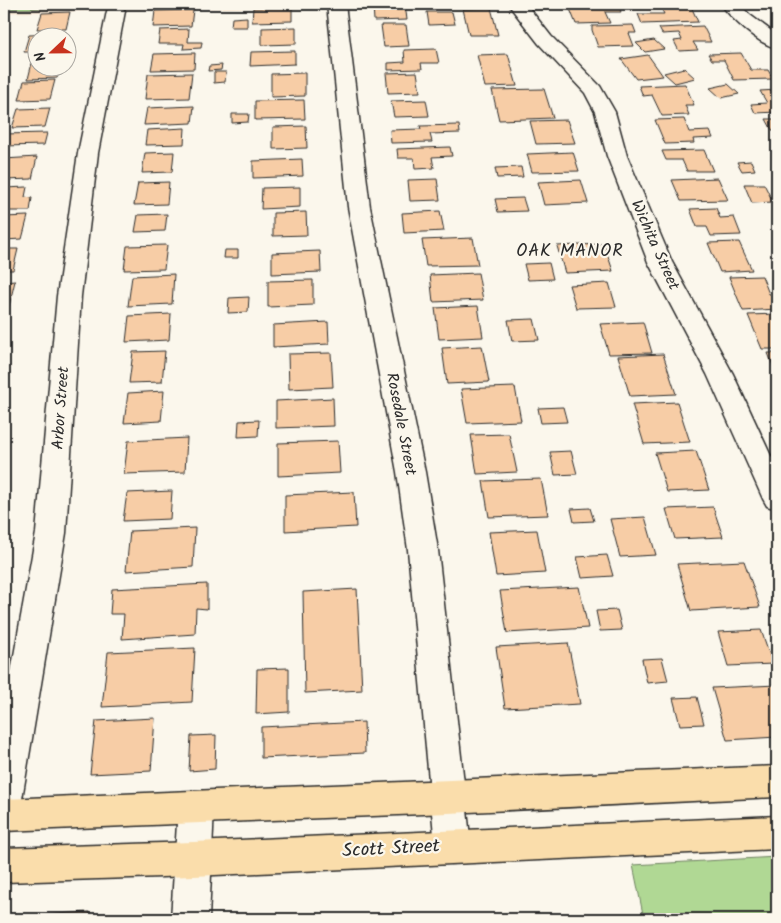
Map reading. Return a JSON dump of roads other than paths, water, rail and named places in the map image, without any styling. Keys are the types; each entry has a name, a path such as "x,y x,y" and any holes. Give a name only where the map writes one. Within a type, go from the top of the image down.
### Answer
{"main road":[{"path":"4,815 777,782"},
{"name":"Scott Street","path":"4,865 194,859 777,832"}],"street":[{"name":"Rosedale Street","path":"336,4 359,207 409,463 423,550 453,846"},
{"name":"Wichita Street","path":"517,4 545,40 593,90 605,112 617,156 660,262 720,374 777,499"},
{"path":"730,4 744,19 777,43"},
{"name":"Arbor Street","path":"4,804 52,533 69,296 88,153 116,11"},
{"path":"190,919 196,807"}],"district":[{"name":"OAK MANOR","path":"570,251"}]}
